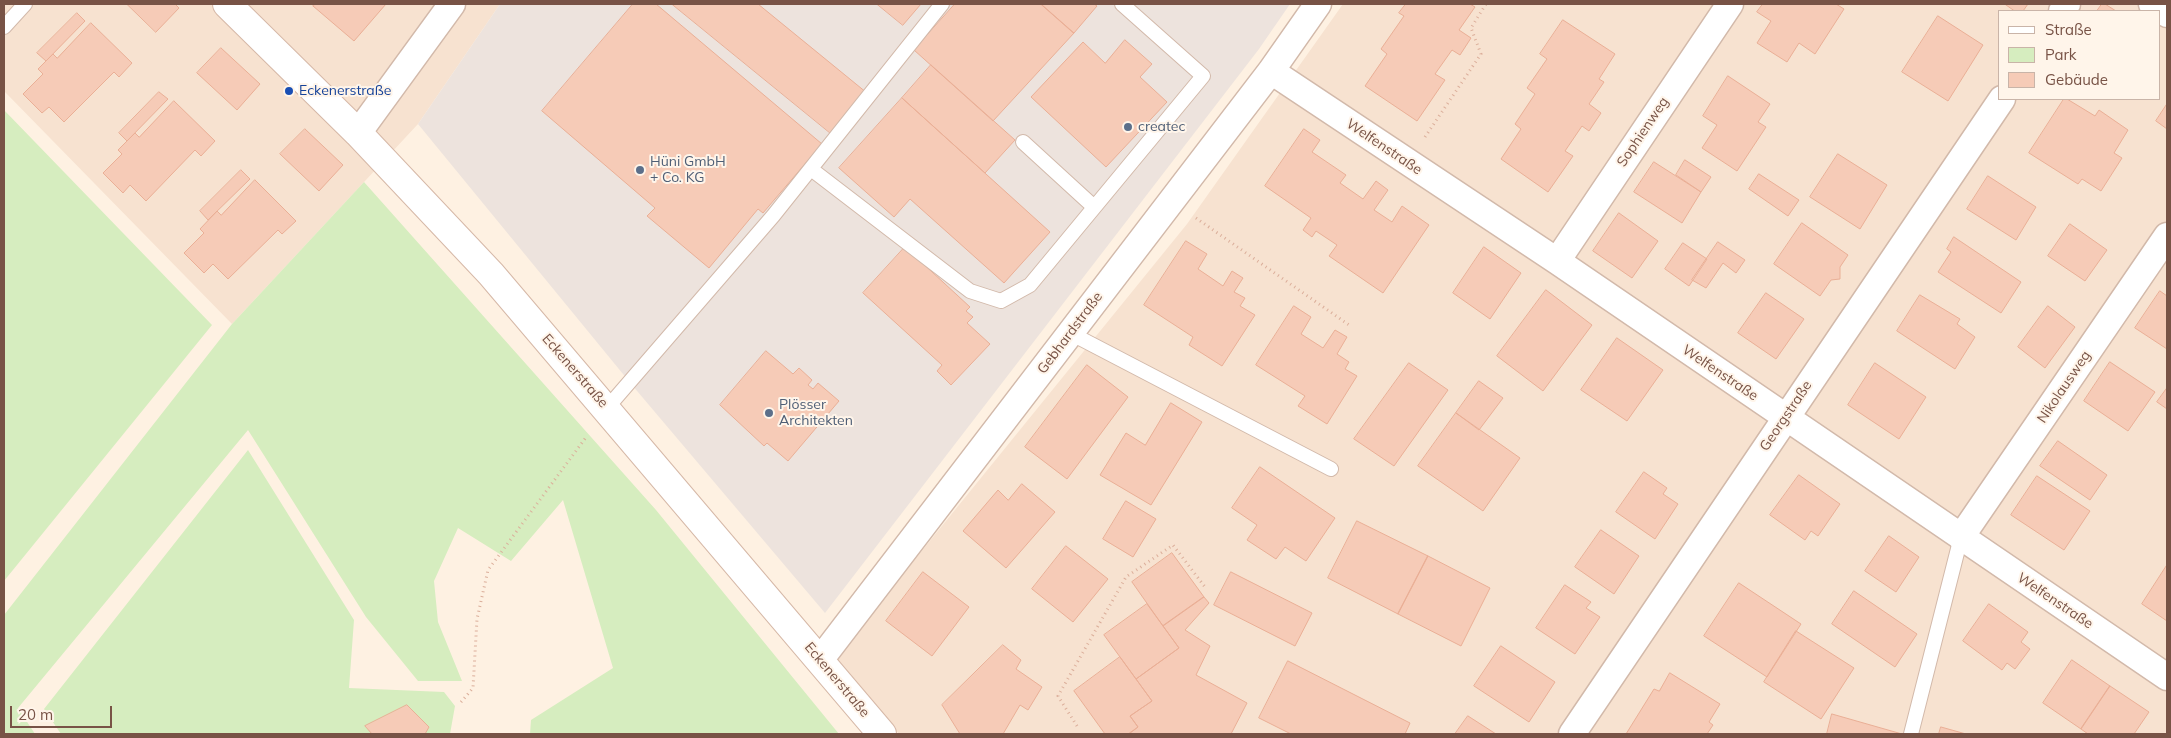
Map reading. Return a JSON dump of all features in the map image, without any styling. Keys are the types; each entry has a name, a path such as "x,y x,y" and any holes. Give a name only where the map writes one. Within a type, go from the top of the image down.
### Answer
{"main road":[{"name":"Eckenerstraße","path":"227,4 358,133 491,274 607,408 882,734"}],"street":[{"path":"358,133 452,4"},
{"name":"Gebhardstraße","path":"820,660 1272,72 1318,4"},
{"name":"Sophienweg","path":"1556,261 1730,4"},
{"path":"2152,4 2167,14"},
{"name":"Welfenstraße","path":"1272,72 1556,261 2167,677"},
{"name":"Georgstraße","path":"1572,734 2001,100"},
{"name":"Nikolausweg","path":"1961,537 2167,236"}],"lane":[{"path":"4,27 25,4"},
{"path":"607,408 773,216 942,4"},
{"path":"811,169 970,291 1001,301 1030,285 1203,76 1122,4"},
{"path":"1023,142 1094,207"},
{"path":"1070,333 1331,469"},
{"path":"1912,734 1961,537"}],"path":[{"path":"1407,162 1481,54 1471,28 1486,4"},
{"path":"1171,201 1349,325"},
{"path":"461,702 473,688 477,619 488,570 583,442"},
{"path":"1077,726 1058,696 1126,577 1173,546 1205,587"}],"shaded area":[{"path":"4,4 500,4 418,124 232,324 4,91"},
{"path":"500,4 1290,4 1259,49 825,613 632,385 418,124"},
{"path":"1343,4 2167,4 2167,734 899,734 834,659 1187,224"}],"green space":[{"path":"4,110 212,325 4,581"},
{"path":"364,182 656,510 839,734 530,734 531,720 613,668 563,500 511,561 458,528 434,581 438,622 462,681 418,681 366,617 248,430 18,708 35,734 4,734 4,615 232,324"},
{"path":"248,450 354,620 349,688 444,692 455,706 450,734 61,734 44,709"}],"building":[{"path":"127,4 175,4 179,8 156,32"},
{"path":"316,4 386,4 354,41 313,6"},
{"path":"633,4 656,4 822,144 763,213 758,209 709,268 647,216 655,208 542,111"},
{"path":"672,4 758,4 867,93 833,135"},
{"path":"877,4 921,4 903,25"},
{"path":"955,4 1041,4 1074,33 993,121 914,50"},
{"path":"1041,4 1094,4 1097,6 1074,33"},
{"path":"1406,4 1470,4 1475,7 1459,30 1471,38 1460,55 1452,50 1435,74 1445,80 1417,121 1365,86 1387,54 1381,49 1404,16 1399,13"},
{"path":"1763,4 1836,4 1844,9 1815,54 1799,43 1787,62 1757,43 1771,21 1757,12"},
{"path":"2005,4 2028,4 2024,10 2014,10"},
{"path":"2102,4 2105,4 2114,10 2098,10"},
{"path":"77,13 85,21 46,61 37,53"},
{"path":"1938,16 1983,45 1948,101 1902,72"},
{"path":"1563,20 1615,54 1599,79 1604,82 1589,104 1601,113 1589,131 1582,126 1565,151 1573,156 1548,192 1501,159 1521,129 1515,124 1535,94 1527,88 1547,59 1540,54"},
{"path":"91,23 132,63 119,77 114,72 64,122 49,107 42,113 23,94 43,74 38,69 53,54 57,58"},
{"path":"1125,40 1152,64 1140,77 1167,102 1106,167 1031,97 1083,42 1105,63"},
{"path":"221,48 260,84 237,110 197,73"},
{"path":"931,65 1015,140 985,173 902,98"},
{"path":"1728,76 1770,104 1758,122 1766,127 1737,171 1702,148 1717,125 1703,116"},
{"path":"159,92 168,99 127,141 119,133"},
{"path":"902,98 1050,232 1004,283 910,199 894,217 839,168"},
{"path":"2063,100 2069,100 2095,116 2099,110 2128,130 2114,153 2122,158 2101,191 2082,179 2078,184 2029,153"},
{"path":"174,101 215,141 201,156 195,150 146,201 130,185 123,193 103,173 122,154 118,150 135,133 139,137"},
{"path":"2167,104 2167,129 2156,121"},
{"path":"305,129 343,165 319,191 280,154"},
{"path":"1304,129 1320,140 1312,152 1346,175 1340,183 1363,199 1376,181 1388,190 1374,210 1392,222 1402,206 1429,225 1383,293 1329,256 1337,245 1316,231 1312,237 1303,230 1311,218 1265,186"},
{"path":"1838,154 1887,185 1860,229 1810,197"},
{"path":"1685,160 1711,177 1701,192 1676,175"},
{"path":"1654,162 1701,192 1682,223 1634,192"},
{"path":"241,170 250,179 208,220 200,211"},
{"path":"1759,174 1799,200 1788,216 1749,189"},
{"path":"1988,176 2036,207 2016,240 1967,209"},
{"path":"255,180 296,221 282,234 278,230 228,279 213,264 204,273 184,253 204,233 200,229 217,211 221,215"},
{"path":"1619,213 1658,241 1632,278 1593,251"},
{"path":"1802,223 1848,255 1840,267 1840,279 1831,280 1820,296 1774,264"},
{"path":"2070,224 2107,250 2085,281 2048,256"},
{"path":"1954,237 2021,282 2001,313 1938,272 1951,252 1947,249"},
{"path":"1186,241 1207,254 1198,269 1223,286 1232,271 1243,278 1234,292 1245,298 1240,306 1255,315 1222,366 1189,345 1193,337 1144,305"},
{"path":"1718,242 1745,260 1736,273 1723,263 1706,288 1692,280"},
{"path":"1683,243 1707,259 1689,286 1665,269"},
{"path":"905,247 970,307 966,311 973,317 967,323 990,344 951,385 937,371 942,365 863,293"},
{"path":"1484,247 1521,273 1490,319 1453,293"},
{"path":"1546,290 1592,325 1543,391 1497,356"},
{"path":"2160,291 2167,296 2167,349 2135,328"},
{"path":"1766,293 1804,319 1776,359 1738,333"},
{"path":"1920,295 1960,319 1957,324 1975,337 1955,369 1897,331"},
{"path":"1294,306 1311,317 1301,334 1323,348 1335,330 1347,337 1337,354 1349,362 1345,369 1357,376 1327,424 1298,406 1305,396 1256,365"},
{"path":"2048,306 2075,327 2045,368 2018,347"},
{"path":"1617,338 1663,370 1627,421 1581,390"},
{"path":"766,351 793,374 799,368 812,380 808,385 813,389 818,383 839,401 788,461 767,443 764,446 720,405"},
{"path":"2110,362 2155,392 2128,431 2084,401"},
{"path":"1409,363 1448,390 1394,466 1354,439"},
{"path":"1875,363 1926,397 1899,439 1848,405"},
{"path":"1087,365 1128,397 1067,479 1025,447"},
{"path":"1479,381 1503,398 1479,430 1456,413"},
{"path":"2167,388 2167,409 2157,402"},
{"path":"1171,403 1202,422 1151,505 1100,475 1126,433 1145,445"},
{"path":"1456,413 1520,458 1483,511 1418,466"},
{"path":"2058,441 2107,475 2090,500 2040,466"},
{"path":"1260,467 1335,518 1306,561 1285,547 1276,559 1247,540 1257,525 1232,508"},
{"path":"1644,472 1667,488 1663,494 1678,504 1655,539 1616,512"},
{"path":"1799,475 1840,504 1818,536 1811,531 1805,540 1770,515"},
{"path":"2037,476 2090,511 2064,550 2011,515"},
{"path":"1022,484 1055,512 1006,568 963,531 998,490 1008,500"},
{"path":"1126,501 1156,519 1133,557 1103,539"},
{"path":"1357,521 1428,556 1398,614 1328,578"},
{"path":"1601,530 1639,556 1614,594 1575,567"},
{"path":"1889,536 1919,557 1896,592 1865,571"},
{"path":"1066,546 1108,579 1073,622 1032,589"},
{"path":"1172,553 1204,597 1163,626 1132,582"},
{"path":"1428,556 1490,588 1461,646 1398,614"},
{"path":"2167,565 2167,621 2142,604"},
{"path":"923,572 969,607 932,656 886,621"},
{"path":"1231,572 1312,613 1295,646 1214,605"},
{"path":"1739,583 1801,624 1767,677 1704,636"},
{"path":"1565,585 1591,602 1586,608 1600,617 1575,654 1536,628"},
{"path":"1854,591 1917,634 1895,667 1832,624"},
{"path":"1204,597 1209,603 1185,630 1210,646 1196,675 1247,703 1231,734 1129,734 1138,727 1130,716 1152,701 1136,679 1179,648 1163,626"},
{"path":"1147,604 1179,648 1136,679 1104,635"},
{"path":"1989,604 2028,632 2021,642 2030,649 2015,669 2007,663 2002,670 1963,641"},
{"path":"1796,631 1854,668 1821,719 1764,682"},
{"path":"1003,645 1021,660 1016,669 1042,687 1028,710 1020,705 1003,734 960,734 942,705"},
{"path":"1501,646 1555,682 1529,722 1474,686"},
{"path":"1120,657 1152,701 1130,716 1138,727 1128,734 1105,734 1074,691"},
{"path":"2072,660 2110,686 2081,729 2043,703"},
{"path":"1288,661 1410,723 1405,734 1291,734 1259,718"},
{"path":"1670,673 1720,704 1709,722 1713,725 1707,734 1626,734 1654,689 1659,691"},
{"path":"2110,686 2149,712 2134,734 2088,734 2081,729"},
{"path":"407,705 429,727 425,734 372,734 365,726"},
{"path":"1832,714 1902,734 1827,734"},
{"path":"1468,716 1496,734 1455,734"},
{"path":"1941,727 1966,734 1939,734"}],"place":[{"name":"Eckenerstraße","path":"289,91"},
{"name":"createc","path":"1128,127"},
{"name":"Hüni GmbH + Co. KG","path":"640,170"},
{"name":"Plösser Architekten","path":"769,413"}]}
